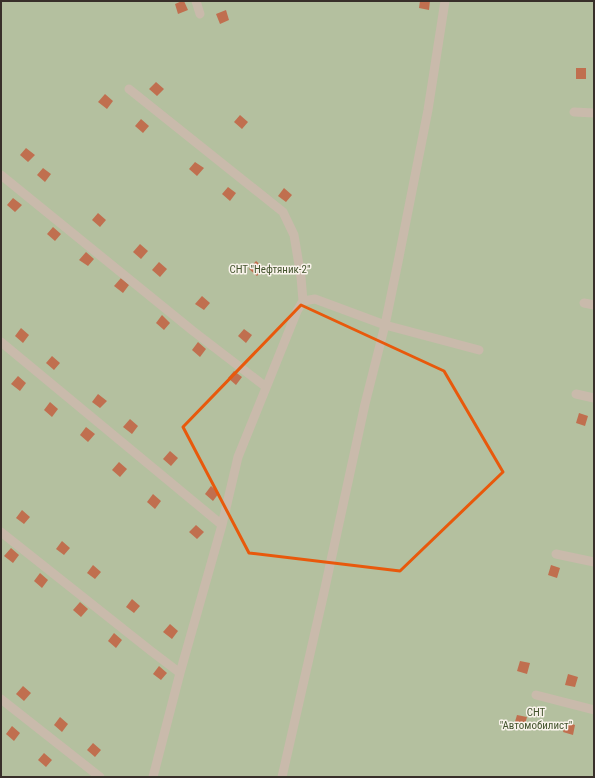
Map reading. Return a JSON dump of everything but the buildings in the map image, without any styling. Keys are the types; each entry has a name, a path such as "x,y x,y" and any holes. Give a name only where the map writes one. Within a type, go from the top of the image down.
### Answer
{"lane":[{"path":"196,1 200,14"},
{"path":"282,777 384,325 428,110 445,1"},
{"path":"129,89 283,212 294,235 303,301 297,311 238,457 222,525 180,673 153,777"},
{"path":"574,112 594,113"},
{"path":"1,175 193,331 266,387"},
{"path":"303,301 316,299 384,325 479,350"},
{"path":"584,303 594,305"},
{"path":"1,342 222,525"},
{"path":"576,394 594,398"},
{"path":"1,532 180,673"},
{"path":"556,554 594,562"},
{"path":"536,694 594,710"},
{"path":"1,700 100,777"}],"highlighted area":[{"path":"301,305 444,371 503,472 400,571 249,553 183,427"}],"green space":[{"name":"СНТ \"Нефтяник-2\"","path":"1,1 594,1 594,777 1,777"}],"park label":[{"name":"СНТ \"Автомобилист\"","path":"536,718"}]}
